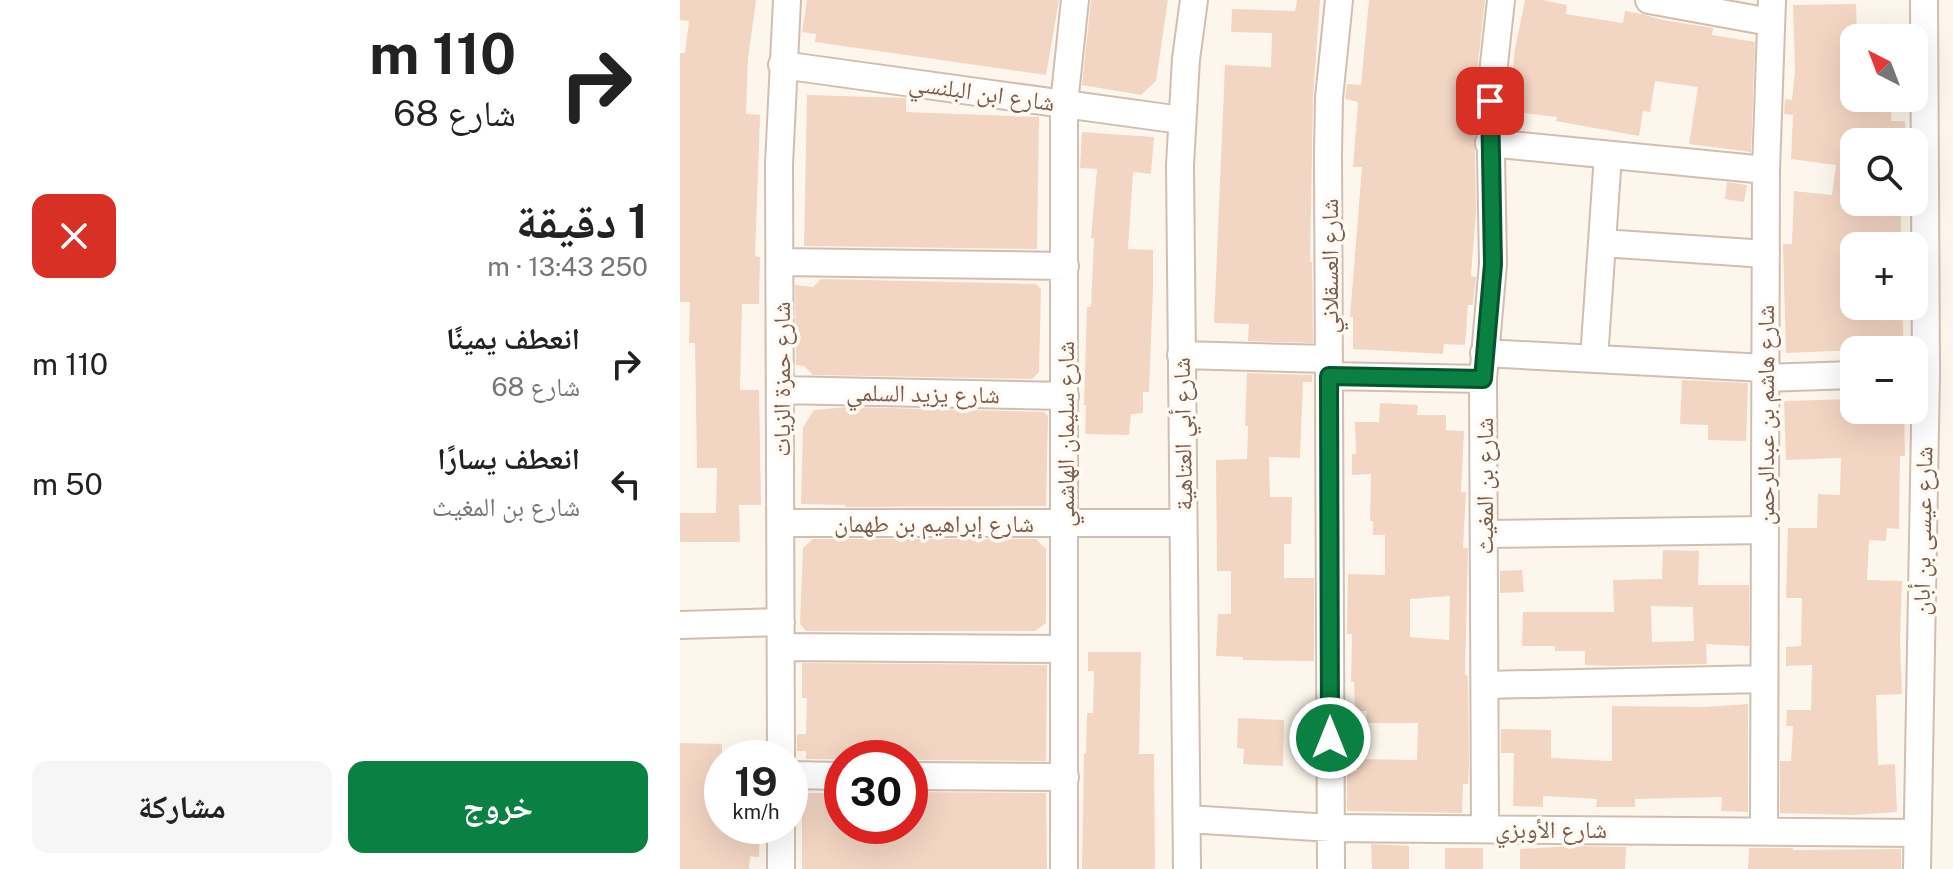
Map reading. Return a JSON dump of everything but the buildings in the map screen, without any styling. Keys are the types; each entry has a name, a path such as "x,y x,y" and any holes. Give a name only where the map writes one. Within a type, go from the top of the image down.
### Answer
{"street":[{"name":"شارع حمزة الزيات","path":"781,740 779,164 787,0"},
{"name":"شارع سليمان الهاشمي","path":"1064,869 1064,104 1075,0"},
{"name":"شارع أبي العتاهية","path":"1187,869 1181,120 1194,0"},
{"name":"شارع العسقلاني","path":"1331,869 1328,153 1329,98 1339,0"},
{"name":"شارع بن المغيث","path":"1485,829 1484,366 1493,264 1489,143 1493,58 1501,0"},
{"path":"1649,0 1771,11"},
{"name":"شارع عيسى بن أبان","path":"1920,336 1924,0"},
{"name":"شارع هاشم بن عبدالرحمن","path":"1764,831 1766,170 1771,11"},
{"name":"شارع ابن البلنسي","path":"782,65 1181,120"},
{"path":"1489,143 1766,170"},
{"path":"1594,359 1608,155"},
{"path":"1602,243 1766,254"},
{"path":"780,262 1065,266"},
{"path":"1181,355 1329,368 1484,366 1594,359 1765,373 1840,375"},
{"name":"شارع يزيد السلمي","path":"781,390 1065,396"},
{"name":"شارع عيسى بن أبان","path":"1917,869 1920,424"},
{"name":"شارع إبراهيم بن طهمان","path":"781,523 1183,523"},
{"path":"1484,534 1765,530"},
{"path":"680,625 781,635 1064,649"},
{"path":"1485,685 1764,679"},
{"path":"928,776 1065,777"},
{"name":"شارع الأوبزي","path":"1187,819 1331,828 1916,833"},
{"path":"781,844 781,869"}],"route":[{"path":"1330,738 1329,376 1483,379 1493,264 1490,101"}]}
